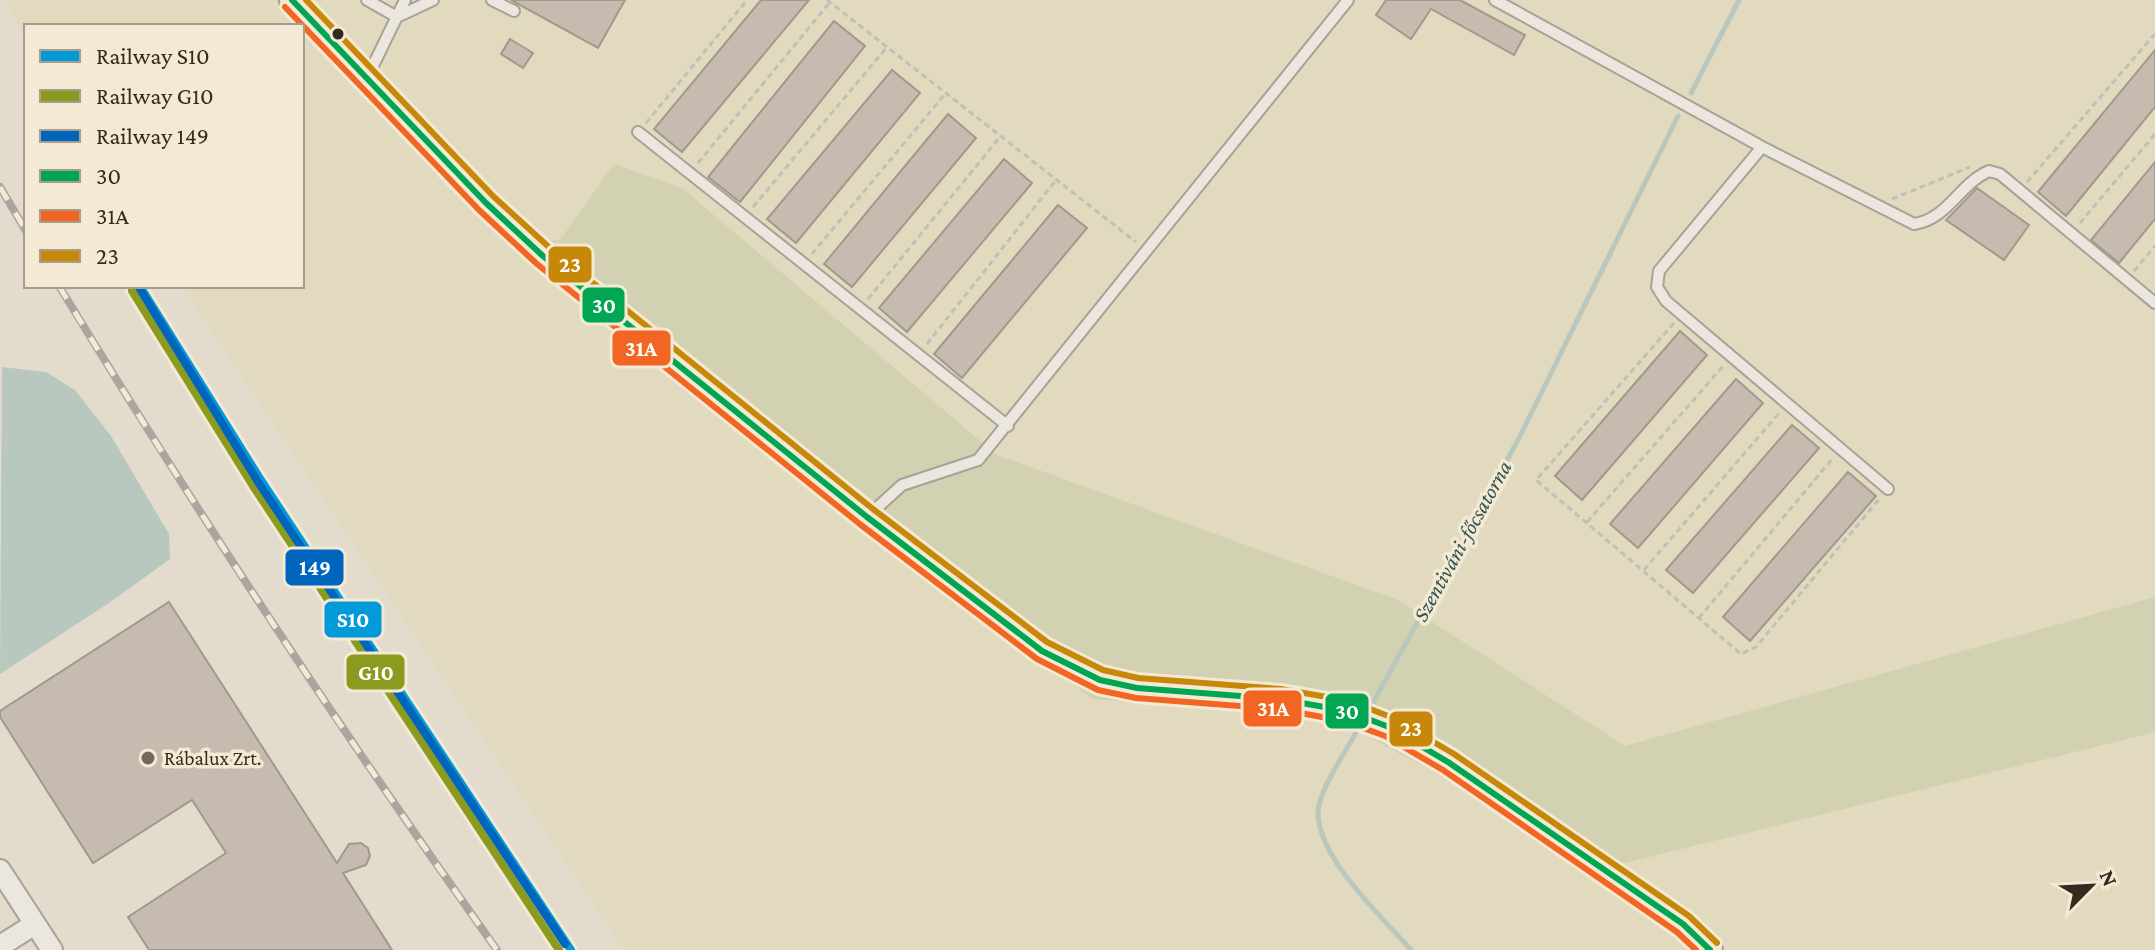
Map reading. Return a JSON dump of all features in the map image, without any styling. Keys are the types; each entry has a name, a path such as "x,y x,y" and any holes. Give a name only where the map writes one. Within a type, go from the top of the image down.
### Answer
{"street":[{"path":"292,0 544,257 867,517 1042,651 1100,680 1137,688 1279,699 1347,711 1389,727 1448,762 1683,924 1710,950"},
{"path":"0,870 52,950"},
{"path":"0,946 35,924"}],"lane":[{"path":"367,0 397,17"},
{"path":"367,78 405,0"},
{"path":"397,17 433,0"},
{"path":"492,0 514,11"},
{"path":"867,517 902,485 978,460 1348,0"},
{"path":"1495,0 1762,147 1914,224 1931,221 1972,178 1989,171 2000,174 2155,303"},
{"path":"638,132 1008,426"},
{"path":"1762,147 1659,271 1657,287 1682,315 1888,489"}],"path":[{"path":"638,132 747,0"},
{"path":"690,173 828,1 1148,250"},
{"path":"2020,191 2155,34"},
{"path":"744,217 887,47"},
{"path":"804,264 945,94"},
{"path":"2071,233 2155,134"},
{"path":"860,309 1000,137"},
{"path":"1868,200 1893,199 1960,169 1978,166 1989,171"},
{"path":"918,355 1056,180"},
{"path":"2127,280 2155,246"},
{"path":"1682,315 1536,480 1741,654 1756,647 1888,489"},
{"path":"1586,523 1731,356"},
{"path":"1644,571 1788,403"},
{"path":"1699,618 1841,449"}],"shaded area":[{"path":"4,0 2155,0 2155,597 1625,746 1398,600 997,455 682,188 614,165 560,241 550,240 1332,717 1609,867 2155,732 2155,950 624,950 182,288 304,288 304,24 24,24 24,34"},
{"path":"2,367 46,372 75,390 111,436 169,534 170,559 0,674"}],"green space":[{"path":"614,164 682,188 997,455 1398,600 1625,746 2155,597 2155,732 1609,867 1332,717 1092,699 548,240 560,240"}],"building":[{"path":"511,0 625,0 598,48"},
{"path":"761,0 809,0 682,152 654,129"},
{"path":"1386,0 1460,0 1525,35 1514,55 1431,9 1411,39 1376,15"},
{"path":"834,21 865,46 740,202 708,177"},
{"path":"510,39 533,53 523,68 501,54"},
{"path":"2155,50 2155,107 2066,216 2038,192"},
{"path":"892,70 920,93 796,243 767,219"},
{"path":"948,114 976,138 852,287 824,264"},
{"path":"1004,159 1032,183 907,332 879,308"},
{"path":"2155,162 2155,219 2119,263 2091,240"},
{"path":"1977,188 2029,225 2004,260 1946,220"},
{"path":"1058,205 1087,228 962,378 934,354"},
{"path":"1680,331 1707,355 1582,500 1555,476"},
{"path":"1736,379 1763,403 1638,548 1610,524"},
{"path":"1792,425 1819,448 1693,593 1666,570"},
{"path":"1848,472 1876,496 1750,641 1723,617"},
{"name":"Rábalux Zrt.","path":"169,602 337,863 349,844 361,843 368,848 370,856 366,865 343,873 392,950 149,950 128,917 226,853 192,800 93,863 0,717 0,711"}],"waterway":[{"name":"Szentiváni-főcsatorna","path":"1691,93 1739,0"},
{"name":"Szentiváni-főcsatorna","path":"1369,710 1518,440 1678,116"},
{"name":"Szentiváni-főcsatorna","path":"1362,722 1325,788 1318,817 1333,858 1411,950"}],"railway":[{"path":"0,187 24,228"},
{"path":"60,288 272,622 497,950"}],"rail line":[{"name":"149","path":"139,288 258,482 565,944"},
{"name":"S10","path":"141,288 261,480 571,950"},
{"name":"G10","path":"132,291 253,486 559,950"}],"transit line":[{"name":"30","path":"292,0 486,203 544,257 867,517 1042,651 1100,680 1137,688 1279,699 1347,711 1389,727 1448,762 1683,924 1710,950"},
{"name":"23","path":"306,0 493,196 551,249 873,509 1047,642 1103,670 1138,678 1281,689 1350,701 1393,718 1454,754 1689,916 1717,943"},
{"name":"31A","path":"285,7 301,24"},
{"name":"31A","path":"304,27 479,210 537,264 861,525 1037,659 1098,690 1136,698 1278,709 1344,721 1385,736 1443,770 1677,932 1696,950"}],"place":[{"name":"Rábalux Zrt.","path":"148,758"}]}
